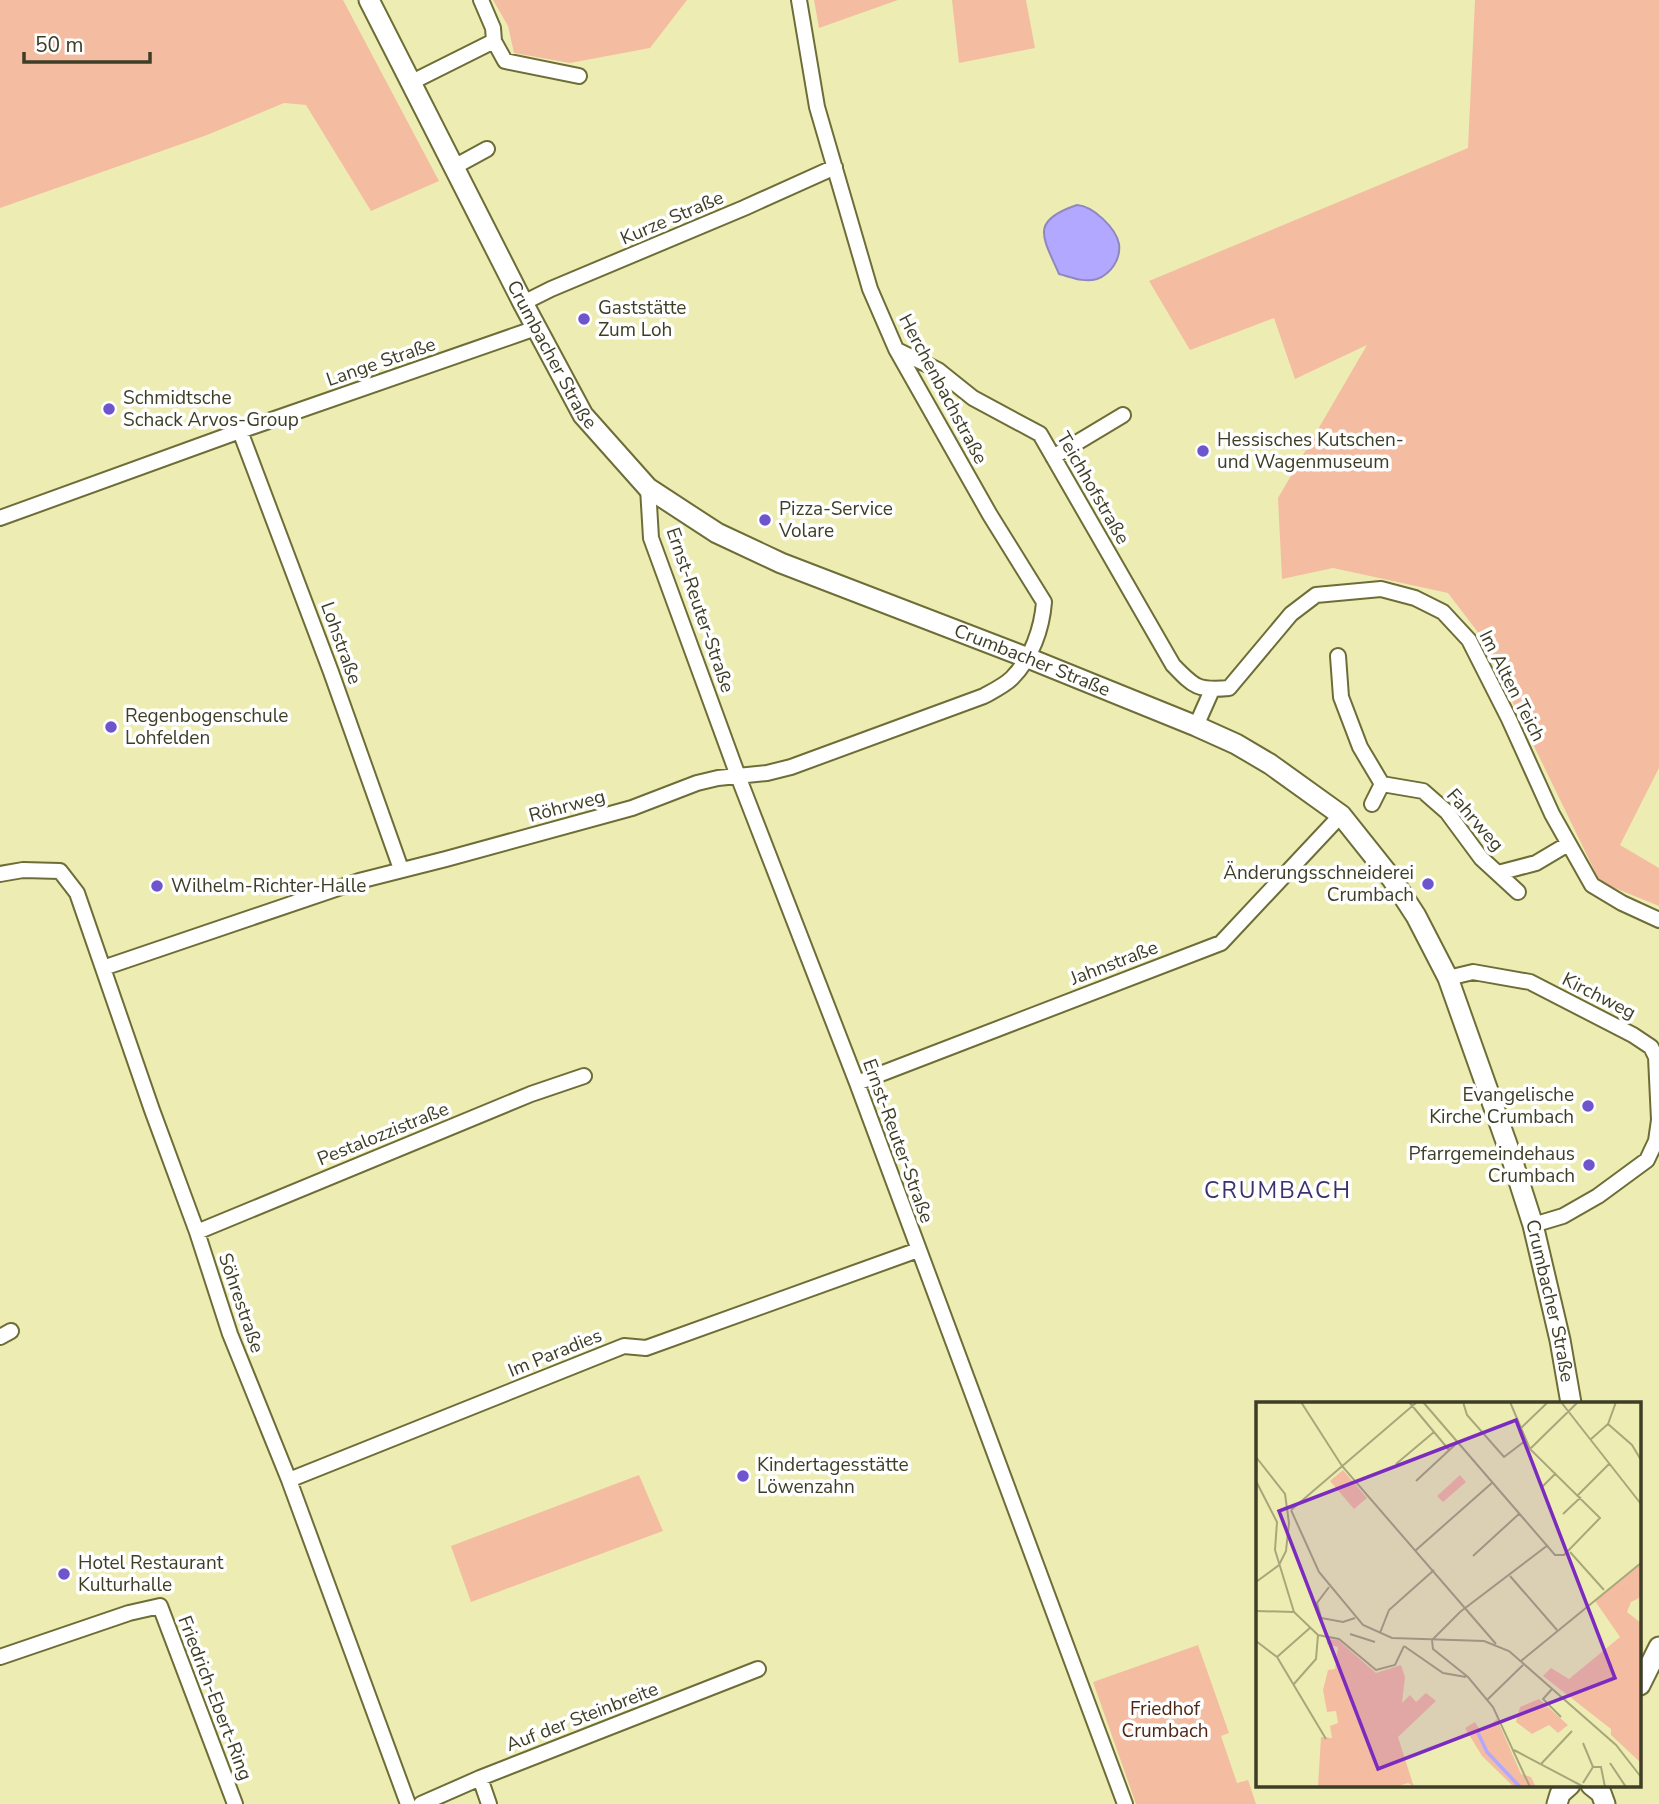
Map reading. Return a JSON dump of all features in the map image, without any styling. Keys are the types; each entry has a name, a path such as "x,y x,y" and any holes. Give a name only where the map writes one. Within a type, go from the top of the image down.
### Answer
{"main road":[{"name":"Crumbacher Straße","path":"369,0 583,415 648,488 717,533 781,563 1028,658 1236,744 1270,764 1341,815 1410,906 1448,978 1533,1225 1560,1340 1571,1402"},
{"path":"1642,1681 1659,1647"},
{"path":"1557,1804 1560,1794 1569,1786"}],"street":[{"path":"481,0 493,28 494,41 505,61 579,76"},
{"name":"Herchenbachstraße","path":"799,0 817,107 870,289 896,349 990,515 1044,602 1042,618 1028,658"},
{"path":"412,82 494,41"},
{"path":"454,167 486,149"},
{"name":"Kurze Straße","path":"523,303 835,167"},
{"name":"Lange Straße","path":"0,518 536,328"},
{"name":"Teichhofstraße","path":"896,349 938,370 973,398 1040,434 1173,665 1191,685 1212,690"},
{"path":"1053,457 1123,415"},
{"name":"Lohstraße","path":"240,431 330,668 401,869"},
{"name":"Ernst-Reuter-Straße","path":"648,488 651,538 1125,1804"},
{"name":"Im Alten Teich","path":"1212,690 1229,688 1291,614 1317,595 1381,589 1415,597 1443,612 1469,640 1552,814 1592,886 1659,920"},
{"path":"1338,656 1341,697 1360,747 1382,784 1372,804"},
{"name":"Röhrweg","path":"103,968 359,881 632,808 697,783 767,773 792,766 984,696 1012,679 1028,658"},
{"path":"1196,726 1212,690"},
{"name":"Fahrweg","path":"1382,784 1423,791 1447,812 1481,858 1518,892"},
{"name":"Jahnstraße","path":"857,1083 1221,943 1341,815"},
{"name":"Fahrweg","path":"1498,873 1536,863 1568,844"},
{"name":"Söhrestraße","path":"0,874 23,870 60,872 77,894 197,1232 230,1334 289,1480 408,1804"},
{"name":"Kirchweg","path":"1448,978 1473,972 1531,982 1633,1035 1651,1047 1656,1057 1659,1119 1656,1141 1647,1160 1598,1196 1563,1216 1533,1225"},
{"name":"Pestalozzistraße","path":"197,1232 531,1094 584,1076"},
{"name":"Im Paradies","path":"289,1480 624,1346 646,1348 918,1250"},
{"name":"Friedrich-Ebert-Ring","path":"0,1657 130,1613 160,1606 235,1804"},
{"name":"Auf der Steinbreite","path":"421,1804 480,1778 758,1669"},
{"path":"480,1778 489,1804"}],"green space":[{"path":"0,0 343,0 439,181 371,211 306,105 284,103 207,135 0,208"},
{"path":"493,0 687,0 650,48 570,63 514,53 508,26"},
{"path":"814,0 898,0 819,28"},
{"path":"952,0 1026,0 1035,48 959,63"},
{"path":"1475,0 1659,0 1659,768 1620,845 1659,868 1659,906 1600,882 1480,635 1448,593 1333,568 1282,579 1278,498 1367,345 1295,379 1274,318 1190,350 1149,281 1468,148"},
{"path":"639,1475 663,1531 471,1602 451,1546"},
{"name":"Friedhof Crumbach","path":"1198,1645 1229,1733 1221,1736 1237,1783 1248,1780 1256,1804 1136,1804 1093,1682"}],"shaded area":[{"path":"1077,205 1090,209 1103,219 1119,244 1114,265 1107,274 1097,279 1082,280 1059,274 1045,240 1046,224 1052,217"}],"place":[{"name":"Gaststätte Zum Loh","path":"584,319"},
{"name":"Schmidtsche Schack Arvos-Group","path":"109,409"},
{"name":"Hessisches Kutschen- und Wagenmuseum","path":"1203,451"},
{"name":"Pizza-Service Volare","path":"765,520"},
{"name":"Regenbogenschule Lohfelden","path":"111,727"},
{"name":"Änderungsschneiderei Crumbach","path":"1428,884"},
{"name":"Wilhelm-Richter-Halle","path":"157,886"},
{"name":"Evangelische Kirche Crumbach","path":"1588,1106"},
{"name":"Pfarrgemeindehaus Crumbach","path":"1589,1165"},
{"name":"Kindertagesstätte Löwenzahn","path":"743,1476"},
{"name":"Hotel Restaurant Kulturhalle","path":"64,1574"}],"district":[{"name":"CRUMBACH","path":"1278,1190"}]}
